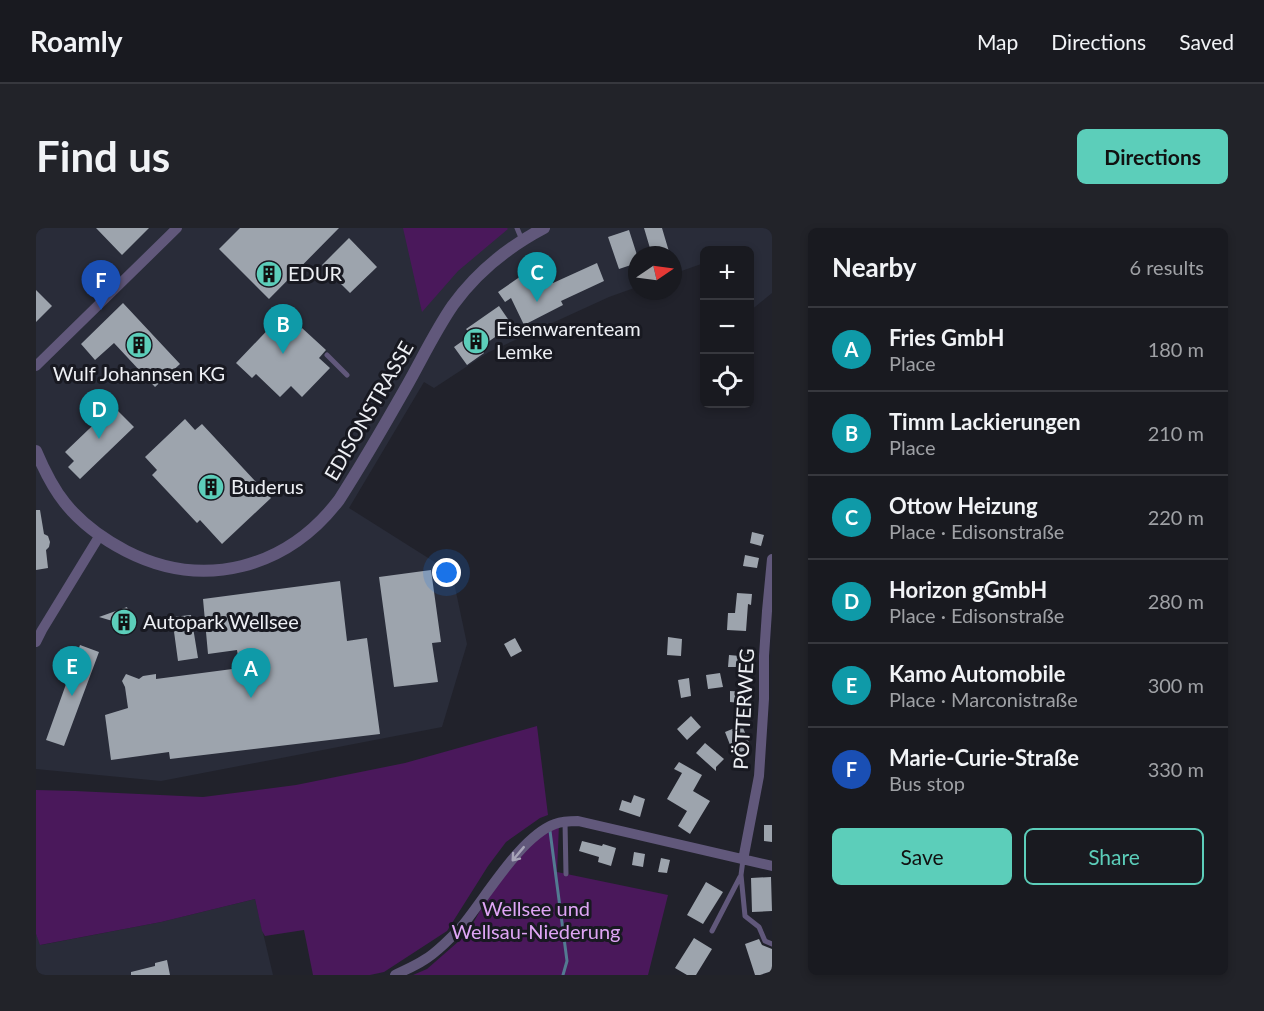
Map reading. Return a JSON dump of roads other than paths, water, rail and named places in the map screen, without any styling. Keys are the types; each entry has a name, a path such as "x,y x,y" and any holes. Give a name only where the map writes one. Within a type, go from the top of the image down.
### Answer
{"street":[{"path":"36,366 177,228"},
{"name":"EDISONSTRASSE","path":"36,451 48,478 66,504 85,524 113,544 145,560 196,571 238,567 274,555 296,542 322,521 339,500 453,306 472,282 486,267 522,240 544,228"},
{"path":"36,642 100,535"},
{"name":"PÖTTERWEG","path":"743,860 759,776 765,699 766,622 772,559"},
{"path":"395,975 426,959 461,928 529,841 554,824 578,821 772,866"}],"lane":[{"path":"517,228 522,240"},
{"path":"327,356 347,375"},
{"path":"565,821 566,874"},
{"path":"743,860 741,876 745,916 759,927 765,941 772,944"},
{"path":"712,931 741,876"}],"waterway":[{"path":"550,831 567,961 563,975"}],"place":[{"name":"EDUR","path":"269,274"},
{"name":"Ottow Heizung","path":"537,302"},
{"name":"Marie-Curie-Straße","path":"101,310"},
{"name":"Eisenwarenteam Lemke","path":"476,341"},
{"name":"Wulf Johannsen KG","path":"139,345"},
{"name":"Timm Lackierungen","path":"283,354"},
{"name":"Horizon gGmbH","path":"99,439"},
{"name":"Buderus","path":"211,487"},
{"name":"Autopark Wellsee","path":"124,622"},
{"name":"Kamo Automobile","path":"72,696"},
{"name":"Fries GmbH","path":"251,698"}],"park label":[{"name":"Wellsee und Wellsau-Niederung","path":"536,920"}]}
